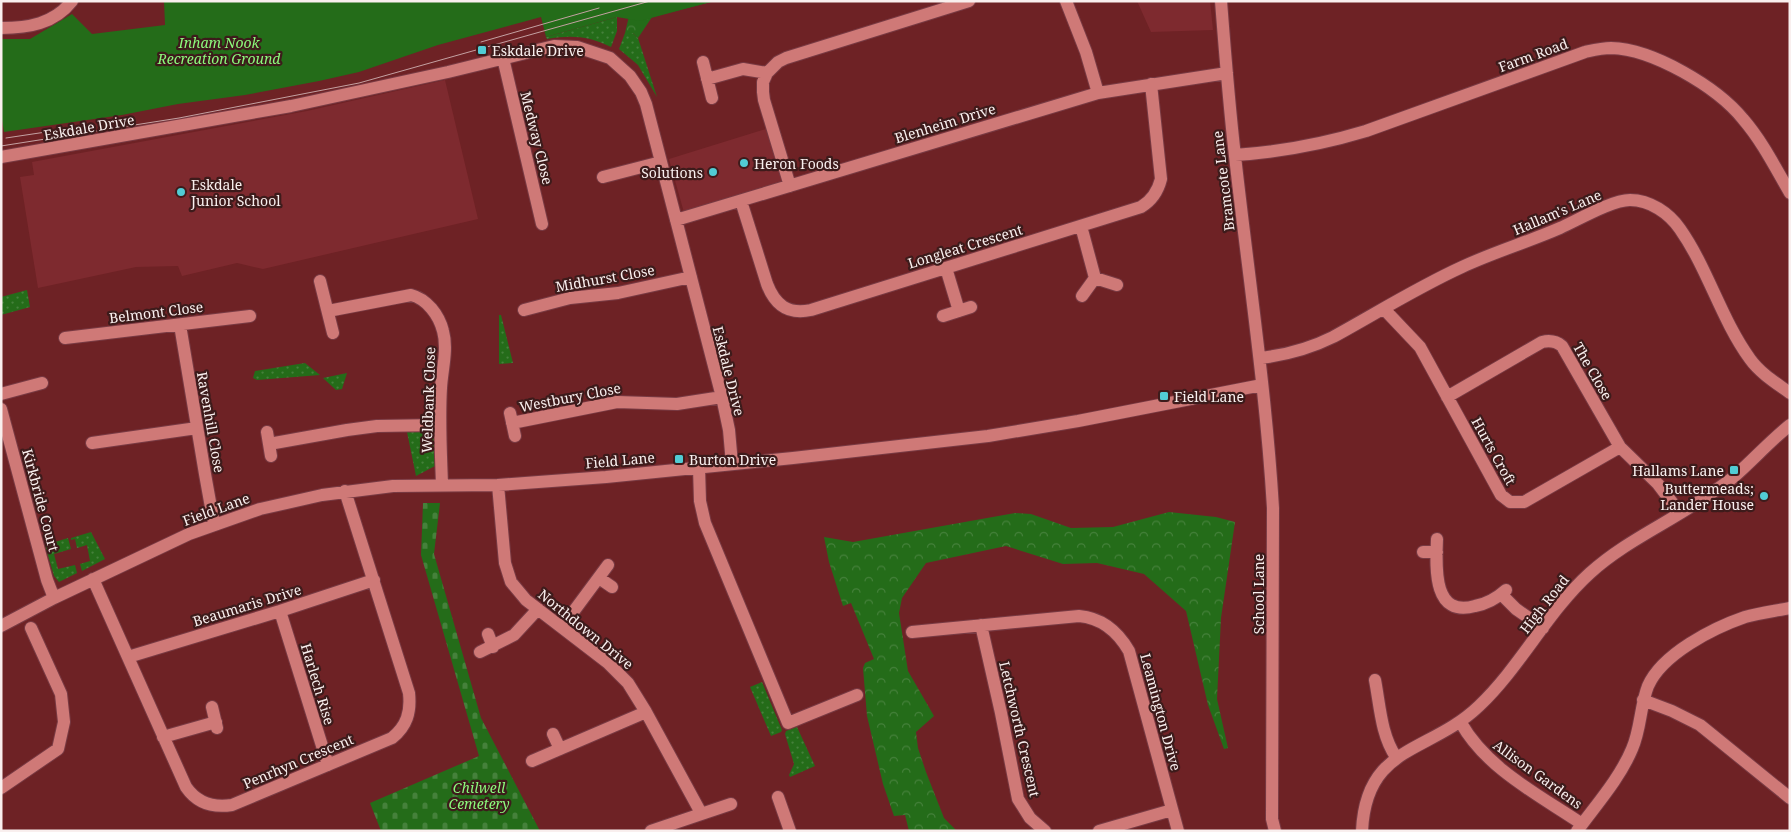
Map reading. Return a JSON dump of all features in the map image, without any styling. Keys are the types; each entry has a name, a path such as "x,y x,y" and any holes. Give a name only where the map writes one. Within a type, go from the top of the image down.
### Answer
{"street":[{"path":"790,186 764,100 763,82 767,73 778,62 786,58 969,1"},
{"path":"1066,1 1086,52 1098,93"},
{"name":"Bramcote Lane","path":"1221,1 1235,155 1260,358"},
{"path":"1,28 22,28 52,19 71,2"},
{"name":"Eskdale Drive","path":"1,157 291,106 448,72 539,49 564,46 587,49 610,58 630,76 641,92 646,104 722,397 729,430 732,464"},
{"name":"Farm Road","path":"1235,155 1274,152 1338,140 1585,52 1611,48 1640,54 1662,62 1704,86 1728,104 1743,118 1761,142 1790,193"},
{"name":"Medway Close","path":"503,58 542,224"},
{"path":"702,62 712,98"},
{"path":"707,79 743,69 767,73"},
{"name":"Blenheim Drive","path":"676,220 1098,93 1227,73"},
{"name":"Longleat Crescent","path":"741,201 770,292 776,302 786,309 799,312 811,310 1141,207 1151,199 1159,186 1162,172 1150,84"},
{"path":"604,177 661,162"},
{"name":"Hallam's Lane","path":"1260,358 1291,353 1311,347 1462,267 1552,232 1613,204 1632,200 1644,202 1667,214 1681,230 1735,335 1750,359 1761,371 1790,393"},
{"path":"1081,226 1095,278"},
{"path":"943,316 965,309 946,268"},
{"name":"Midhurst Close","path":"524,310 570,298 618,293 691,277"},
{"path":"1095,278 1117,285"},
{"path":"1082,296 1095,278"},
{"path":"320,281 333,333"},
{"name":"Weldbank Close","path":"328,311 411,295 422,299 437,316 444,331 445,347 440,425 442,485"},
{"name":"Hurts Croft","path":"1384,309 1420,347 1500,495 1510,502 1524,502 1620,447"},
{"name":"Belmont Close","path":"65,338 250,316"},
{"name":"Ravenhill Close","path":"180,325 214,524"},
{"name":"The Close","path":"1447,397 1542,342 1549,340 1556,342 1562,346 1620,447 1661,487 1680,513"},
{"name":"School Lane","path":"1260,358 1271,466 1273,508 1272,819 1275,831"},
{"path":"1,394 42,382"},
{"name":"Field Lane","path":"1,626 93,579 214,524 260,508 346,491 393,486 498,485 606,477 988,436 1078,421 1262,385"},
{"name":"Westbury Close","path":"515,436 511,418 617,402 677,404 722,397"},
{"name":"Kirkbride Court","path":"1,409 47,580 54,598"},
{"path":"269,444 377,426 440,425"},
{"name":"High Road","path":"1362,831 1370,790 1381,772 1396,757 1461,722 1499,685 1574,590 1604,561 1737,474 1790,425"},
{"path":"92,443 197,428"},
{"path":"699,468 700,501 705,523 788,723 858,695"},
{"name":"Northdown Drive","path":"498,485 507,572 515,588 538,610 608,663 633,689 701,812"},
{"name":"Penrhyn Crescent","path":"93,579 163,737 190,792 200,801 214,806 232,805 392,738 402,728 408,716 409,693 346,491"},
{"path":"1423,552 1437,546 1436,572 1438,584 1443,595 1452,605 1457,608 1470,608 1486,603 1504,592 1516,609 1543,628"},
{"path":"562,627 608,565"},
{"path":"599,578 612,587"},
{"name":"Beaumaris Drive","path":"128,657 280,611 374,580"},
{"name":"Allison Gardens","path":"1461,722 1472,741 1490,760 1580,827 1626,762 1638,734 1643,700 1655,673 1674,654 1737,620 1790,608"},
{"path":"480,652 514,635 538,610"},
{"name":"Harlech Rise","path":"280,611 328,766"},
{"name":"Leamington Drive","path":"912,632 1079,616 1099,620 1112,631 1129,652 1178,831"},
{"name":"Letchworth Crescent","path":"981,625 1018,799 1030,818 1044,831"},
{"path":"1,788 58,749 64,722 61,694 32,628"},
{"path":"488,634 493,647"},
{"path":"1375,680 1386,737 1396,757"},
{"path":"1643,700 1672,711 1700,725 1790,798"},
{"path":"163,737 217,726 212,706"},
{"path":"532,760 646,712"},
{"path":"553,734 560,748"},
{"path":"778,798 790,831"},
{"path":"651,831 701,812 731,804"},
{"path":"1099,831 1172,810"}],"shaded area":[{"path":"1137,1 1210,1 1213,30 1151,32"},
{"name":"Eskdale Junior School","path":"445,80 478,219 263,269 237,263 182,276 178,266 136,267 38,288 20,177 34,175 32,162 307,111"},
{"path":"766,129 784,186 685,216 669,159"}],"green space":[{"name":"Inham Nook Recreation Ground","path":"164,1 714,1 640,21 617,17 546,37 541,17 438,45 359,72 319,81 122,115 4,132 1,114 1,39 30,39 72,14 92,34 165,25"},
{"path":"690,1 715,1 652,17 638,38 633,33 625,33 629,16"},
{"path":"617,17 617,31 611,47 580,37 547,39 546,37"},
{"path":"625,33 633,33 638,38 657,97 638,65 619,49"},
{"path":"27,290 30,307 1,315 1,297"},
{"path":"499,315 501,315 513,363 499,364"},
{"path":"305,363 320,375 257,380 253,378 255,371"},
{"path":"347,373 342,389 336,390 323,378"},
{"path":"429,430 435,438 435,466 416,476 407,432"},
{"name":"Chilwell Cemetery","path":"423,503 440,503 434,554 481,718 540,831 381,831 370,803 479,756 421,555"},
{"path":"1169,512 1216,517 1235,522 1221,618 1217,699 1228,748 1224,749 1208,705 1186,611 1144,574 1097,563 1063,564 1006,546 926,563 902,598 899,613 908,671 934,716 916,732 918,748 944,818 957,831 909,831 905,815 894,816 883,784 867,716 863,668 865,663 874,659 851,603 843,606 829,562 824,537 853,542 1015,513 1031,514 1071,528 1113,527"},
{"path":"91,532 105,559 82,571 80,564 90,561 87,545 77,548 75,539 71,540 71,538"},
{"path":"68,538 71,549 54,554 58,569 75,565 77,573 59,582 54,576 45,545"},
{"path":"762,682 782,730 771,736 750,687"},
{"path":"797,727 815,766 790,777 789,775 794,764 785,734 786,731"}],"tram line":[{"path":"1,146 179,118 359,83 650,1"},
{"path":"481,42 599,8"},
{"path":"6,138 46,132"}],"place":[{"name":"Eskdale Drive","path":"482,50"},
{"name":"Heron Foods","path":"744,163"},
{"name":"Solutions","path":"713,172"},
{"name":"Eskdale Junior School","path":"181,192"},
{"name":"Field Lane","path":"1164,396"},
{"name":"Burton Drive","path":"679,459"},
{"name":"Hallams Lane","path":"1734,470"},
{"name":"Buttermeads; Lander House","path":"1764,496"}]}
